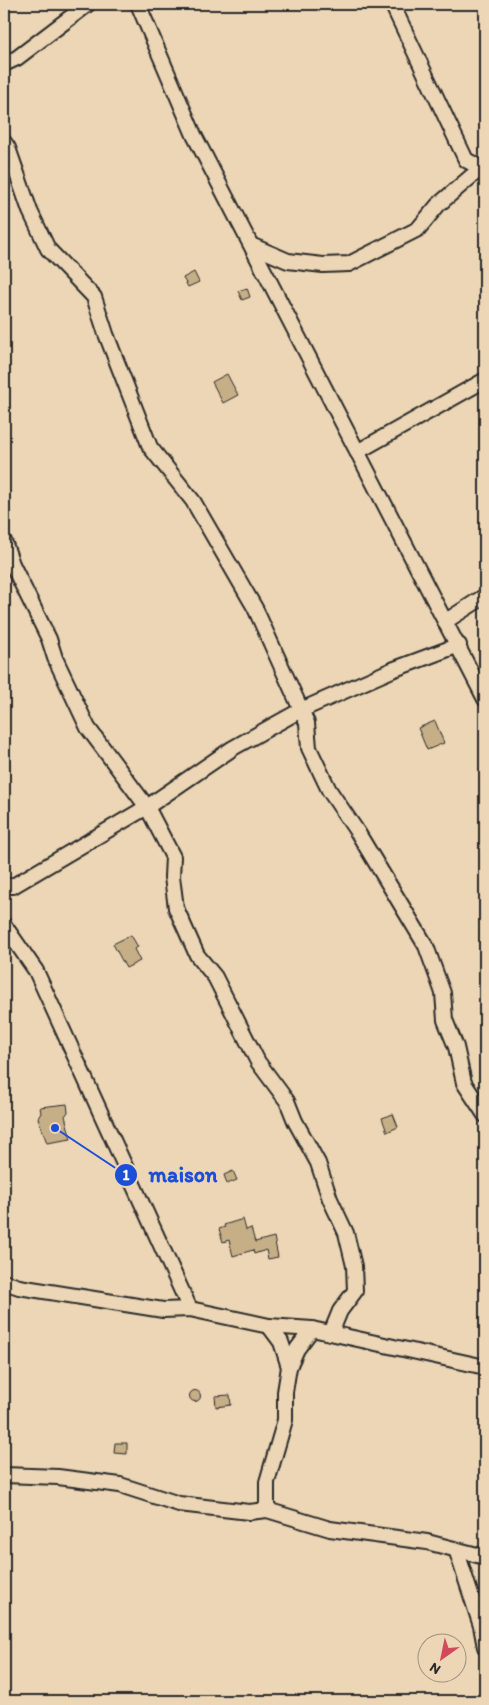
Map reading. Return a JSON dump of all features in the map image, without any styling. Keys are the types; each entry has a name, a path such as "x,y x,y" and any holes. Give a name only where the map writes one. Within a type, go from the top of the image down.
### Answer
{"street":[{"path":"4,64 16,58 88,4"},
{"path":"138,4 194,135 253,246 357,452 459,645 485,699"},
{"path":"253,246 288,261 323,266 350,264 418,229 438,205 483,168 466,160 392,4"},
{"path":"4,142 8,148 30,211 48,249 72,277 94,296 106,334 150,447 193,501 255,608 307,723 309,748 329,790 358,833 426,946 443,993 444,1020 456,1047 464,1083 485,1115"},
{"path":"357,452 485,380"},
{"path":"4,541 12,564 49,639 55,658 88,728 147,807 173,857 172,877 176,908 197,955 215,977 258,1062 287,1101 295,1122 318,1163 330,1199 346,1233 354,1266 356,1291 340,1311 331,1333"},
{"path":"446,621 485,596"},
{"path":"7,889 147,807 233,748 301,710 392,670 459,645"},
{"path":"4,925 36,971 190,1308"},
{"path":"4,1282 19,1287 118,1304 164,1310 190,1308 269,1326 312,1329 485,1367"},
{"path":"269,1326 281,1342 289,1366"},
{"path":"267,1510 267,1482 286,1420 285,1392 289,1366 297,1349 312,1329"},
{"path":"4,1475 58,1477 120,1485 179,1504 249,1512 267,1510 330,1529 426,1542 457,1552 485,1558"},
{"path":"457,1552 481,1626 485,1647"}],"building":[{"path":"194,272 199,282 188,287 183,278"},
{"path":"247,288 250,297 242,300 238,291"},
{"path":"227,374 238,395 223,403 212,382"},
{"path":"435,721 444,743 427,750 418,728"},
{"path":"131,935 138,947 134,949 140,961 126,968 113,944"},
{"path":"67,1104 68,1112 65,1116 71,1139 47,1143 38,1118 41,1113 40,1107"},
{"path":"393,1114 398,1127 387,1132 382,1118"},
{"path":"233,1171 237,1180 227,1184 224,1175"},
{"path":"243,1219 246,1230 251,1228 255,1242 274,1237 278,1257 268,1259 266,1250 254,1254 253,1250 233,1256 229,1240 223,1242 219,1229 225,1227 224,1225"},
{"path":"193,1391 197,1391 200,1396 199,1400 193,1401 190,1398 190,1394"},
{"path":"230,1395 231,1405 216,1407 215,1396"},
{"path":"115,1443 127,1443 127,1454 114,1453"}],"place":[{"name":"maison","path":"55,1128"}]}
